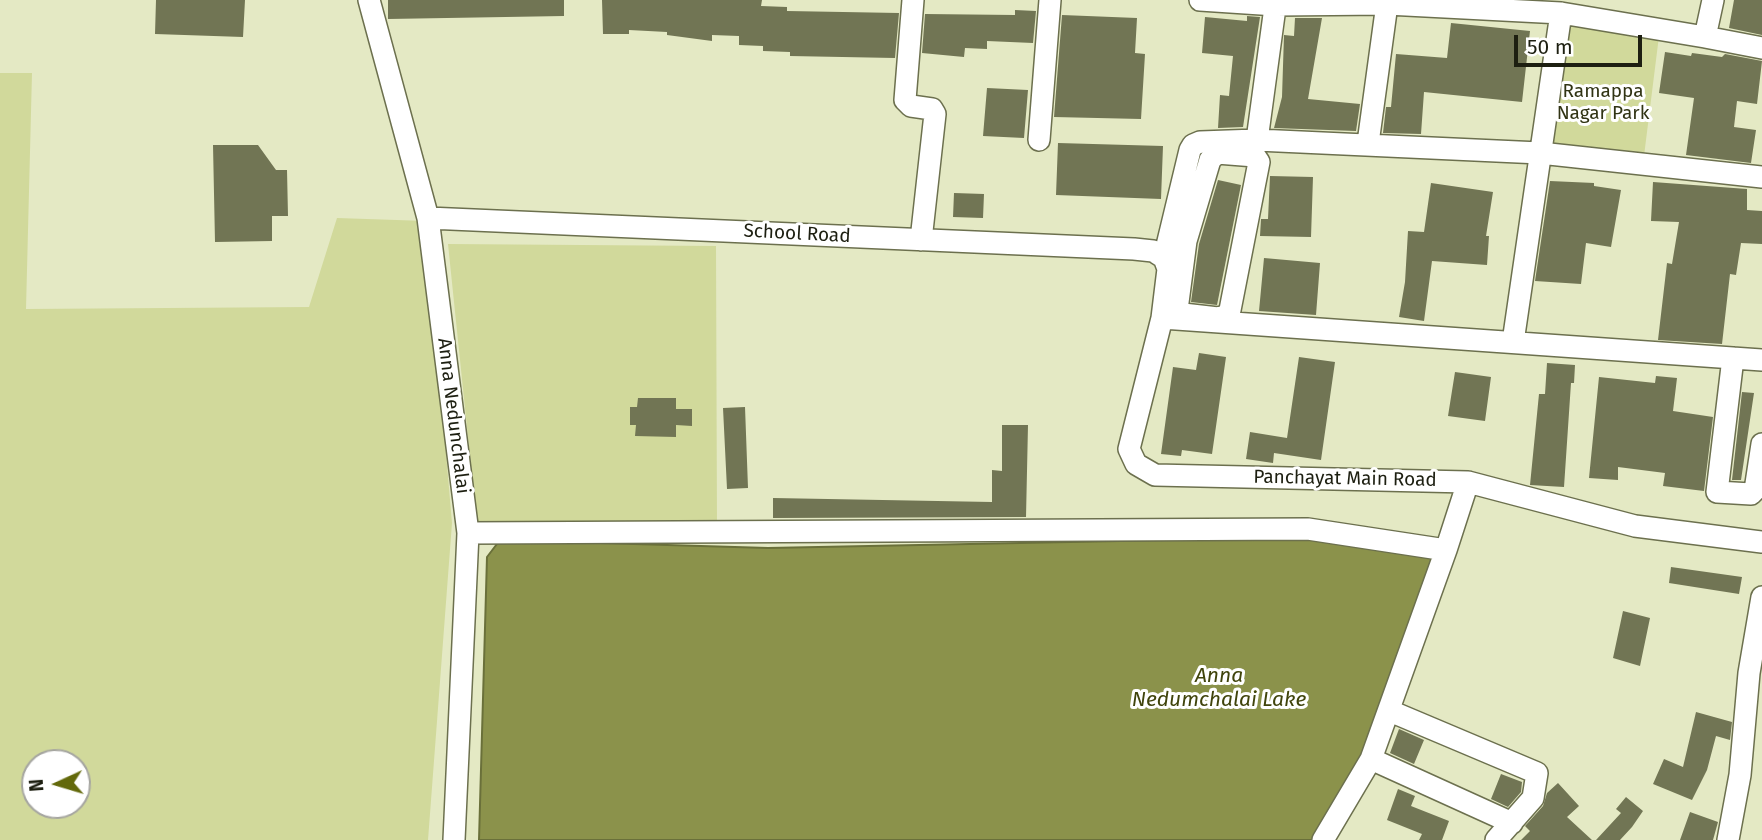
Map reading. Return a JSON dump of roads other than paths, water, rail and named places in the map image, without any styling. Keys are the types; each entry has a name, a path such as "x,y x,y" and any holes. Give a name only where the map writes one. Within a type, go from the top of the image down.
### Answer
{"street":[{"name":"Anna Nedunchalai","path":"369,0 428,218 468,533 454,840"},
{"path":"913,0 905,100 911,106 932,109 935,114 921,240"},
{"path":"1039,139 1050,0"},
{"path":"1200,0 1387,4 1561,13 1603,10 1705,37 1762,48"},
{"path":"1705,37 1713,0"},
{"path":"1257,139 1276,3"},
{"path":"1368,144 1387,4"},
{"path":"1513,342 1561,13"},
{"path":"1174,248 1210,160 1217,153 1255,156 1259,162 1256,180 1226,316 1183,314 1177,310 1174,248 1193,145 1257,139 1540,153 1762,177"},
{"name":"School Road","path":"428,218 1153,251 1174,248"},
{"name":"Panchayat Main Road","path":"1174,248 1168,270 1162,318 1129,449 1136,464 1155,475 1468,482 1635,526 1762,542"},
{"path":"1162,318 1762,360"},
{"path":"1733,358 1717,492 1751,494 1755,490 1762,444"},
{"path":"1323,840 1371,759 1468,482"},
{"path":"468,533 1308,529 1446,550"},
{"path":"1728,840 1740,775 1749,673 1762,597"},
{"path":"1390,711 1537,773 1533,798 1496,840"},
{"path":"1371,759 1512,823"}],"water":[{"name":"Anna Nedumchalai Lake","path":"1322,537 1434,558 1366,753 1315,840 479,840 487,557 500,540 768,548"}],"park label":[{"name":"Ramappa Nagar Park","path":"1603,103"}]}
